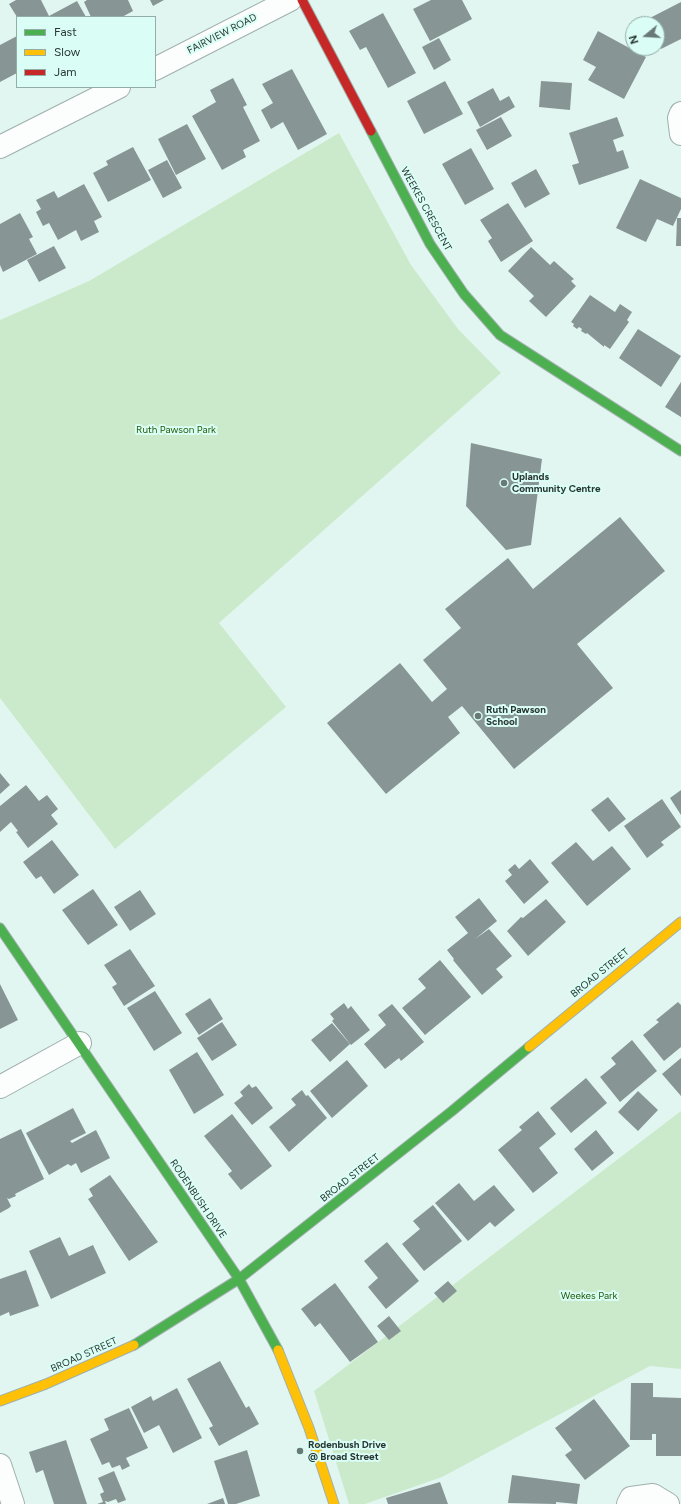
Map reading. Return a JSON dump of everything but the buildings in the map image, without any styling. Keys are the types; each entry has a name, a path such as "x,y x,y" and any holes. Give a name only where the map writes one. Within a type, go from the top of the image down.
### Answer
{"street":[{"name":"FAIRVIEW ROAD","path":"156,68 290,0"},
{"name":"WEEKES CRESCENT","path":"302,0 430,244 464,294 500,335 681,451"},
{"path":"0,147 117,88"},
{"path":"681,113 679,118 681,134"},
{"name":"BROAD STREET","path":"0,1401 46,1384 143,1341 239,1279 452,1111 681,922"},
{"name":"RODENBUSH DRIVE","path":"0,928 80,1043 239,1279 277,1348 310,1428 334,1504"},
{"path":"0,1087 80,1043"},
{"path":"0,1465 13,1504"},
{"path":"628,1504 631,1498 653,1495 668,1504"}],"green space":[{"name":"Ruth Pawson Park","path":"339,133 411,265 458,329 501,373 219,623 286,707 115,849 0,698 0,320 89,281"},
{"name":"Weekes Park","path":"681,1111 681,1369 650,1366 442,1477 365,1504 349,1504 314,1391"}],"traffic: fast":[{"path":"371,131 430,244 464,294 500,335 681,451"},
{"path":"0,928 239,1279 278,1350"},
{"path":"134,1345 239,1279 452,1111 529,1047"}],"traffic: slow":[{"path":"529,1047 681,922"},
{"path":"0,1401 46,1384 134,1345"},
{"path":"278,1350 309,1428 334,1504"}],"traffic: jam":[{"path":"302,0 371,131"}],"place":[{"name":"Uplands Community Centre","path":"504,483"},
{"name":"Ruth Pawson School","path":"478,716"},
{"name":"Rodenbush Drive @ Broad Street","path":"300,1451"}]}
